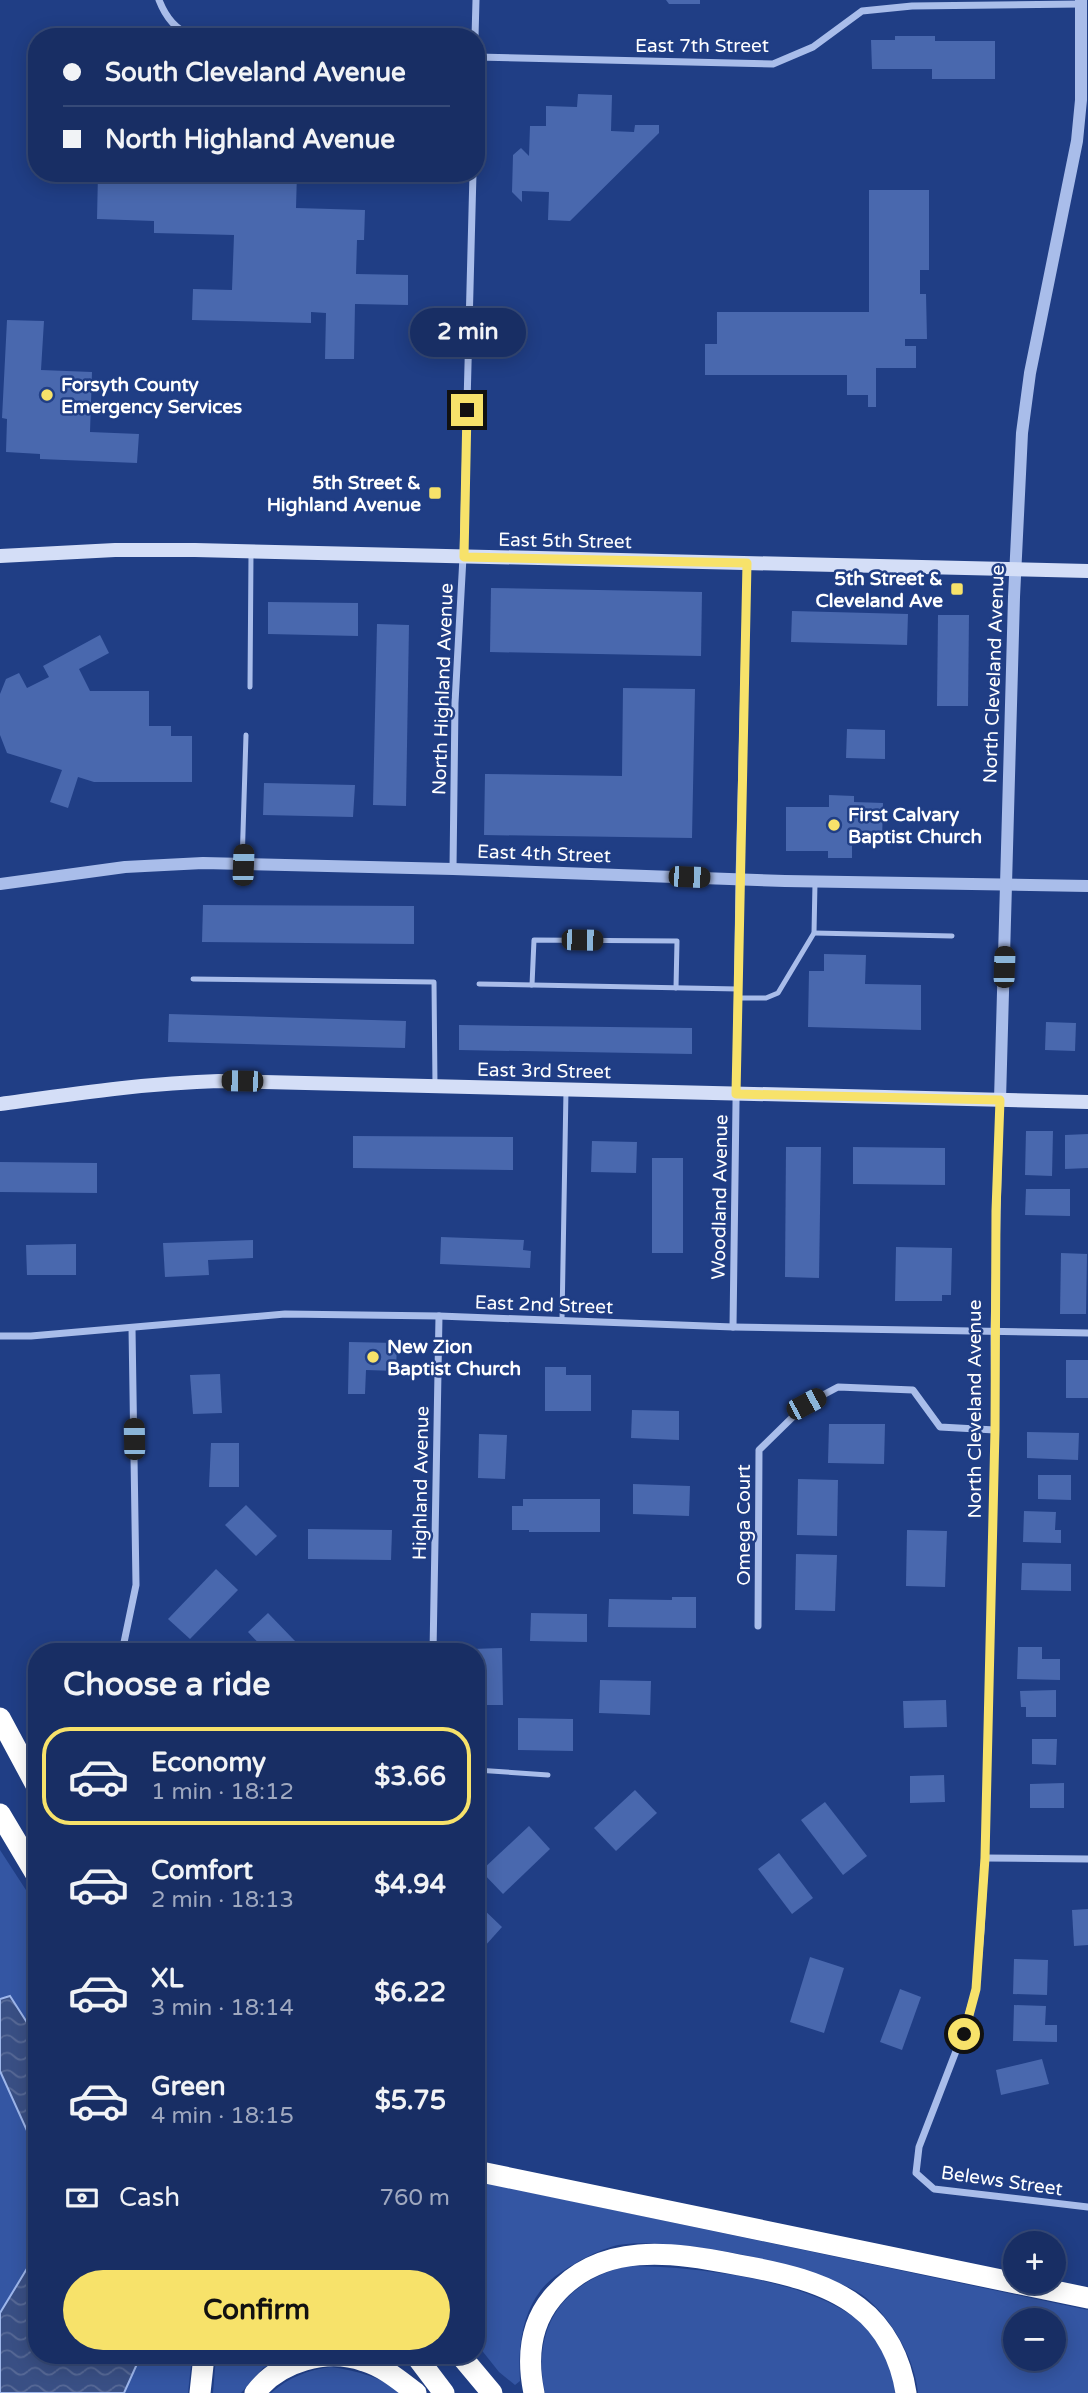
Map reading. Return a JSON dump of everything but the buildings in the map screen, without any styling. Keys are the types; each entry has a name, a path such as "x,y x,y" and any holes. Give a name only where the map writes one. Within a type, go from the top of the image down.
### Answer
{"highway":[{"path":"0,1718 28,1770"},
{"path":"0,1814 28,1861"},
{"path":"485,2173 1088,2298"},
{"path":"534,2393 530,2375 532,2339 537,2320 560,2288 575,2275 612,2258 652,2255 721,2261 758,2268 813,2285 843,2298 859,2308 886,2337 902,2373 906,2393"},
{"path":"200,2393 203,2364"},
{"path":"255,2393 276,2373 294,2364"},
{"path":"372,2364 416,2393"},
{"path":"422,2364 444,2393"},
{"path":"468,2364 492,2393"}],"main road":[{"name":"East 5th Street","path":"0,556 115,550 1088,571"},
{"name":"East 3rd Street","path":"0,1104 170,1082 219,1081 1088,1102"}],"street":[{"path":"159,0 166,16 178,28"},
{"path":"475,28 476,0"},
{"name":"East 7th Street","path":"485,57 773,64 813,47 862,11 912,6 1081,2"},
{"name":"North Cleveland Avenue","path":"916,2173 919,2147 964,2034 976,1989 985,1858 995,1430 994,1331 1014,569 1030,373 1077,141 1081,100 1081,2"},
{"name":"North Highland Avenue","path":"453,869 455,703 464,557 473,182"},
{"name":"Woodland Avenue","path":"733,1327 739,879 747,563"},
{"name":"East 4th Street","path":"0,884 166,863 453,869 814,882 1088,886"},
{"name":"East 2nd Street","path":"0,1336 132,1328 285,1314 1088,1334"},
{"name":"Highland Avenue","path":"433,1643 439,1316"},
{"path":"123,1643 136,1585 132,1328"},
{"name":"Omega Court","path":"758,1626 759,1450 806,1404 838,1387 914,1390 940,1427 995,1430"},
{"path":"985,1858 1088,1859"},
{"name":"Belews Street","path":"916,2173 934,2189 1088,2207"}],"lane":[{"path":"250,687 251,552"},
{"path":"243,865 246,735"},
{"path":"479,984 676,988 766,998 778,993 814,933 814,882"},
{"path":"814,933 953,936"},
{"path":"533,985 534,940 677,941 676,988"},
{"path":"194,979 434,982 435,1086"},
{"path":"562,1320 566,1090"},
{"path":"485,1771 548,1775"}],"shaded area":[{"path":"0,1850 28,1893 28,2024 10,1996 0,1999"},
{"path":"0,2071 28,2133 28,2268 0,2313"},
{"path":"485,2183 1088,2310 1088,2393 918,2393 907,2353 893,2328 865,2297 844,2285 816,2274 729,2252 669,2244 618,2245 579,2261 558,2274 541,2290 525,2322 520,2345 520,2381 515,2385 499,2372 485,2354"},
{"path":"627,2266 716,2272 749,2278 781,2285 838,2307 860,2322 879,2346 892,2373 895,2393 545,2393 543,2348 548,2328 557,2311 569,2296 585,2283"},
{"path":"137,2364 191,2364 188,2393 124,2393"},
{"path":"215,2364 271,2364 263,2368 241,2393 213,2393"},
{"path":"331,2367 368,2376 403,2393 271,2393 299,2375"}],"water":[{"path":"10,1996 28,2024 28,2133 0,2071 0,1999"},
{"path":"28,2267 28,2364 137,2364 124,2393 0,2393 0,2313"}],"place":[{"name":"Forsyth County Emergency Services","path":"47,395"},
{"name":"5th Street & Highland Avenue","path":"435,493"},
{"name":"5th Street & Cleveland Ave","path":"957,589"},
{"name":"First Calvary Baptist Church","path":"834,825"},
{"name":"New Zion Baptist Church","path":"373,1357"}],"route":[{"path":"467,410 464,557 747,563 736,1094 1000,1100 985,1858 976,1989 964,2034"}]}
